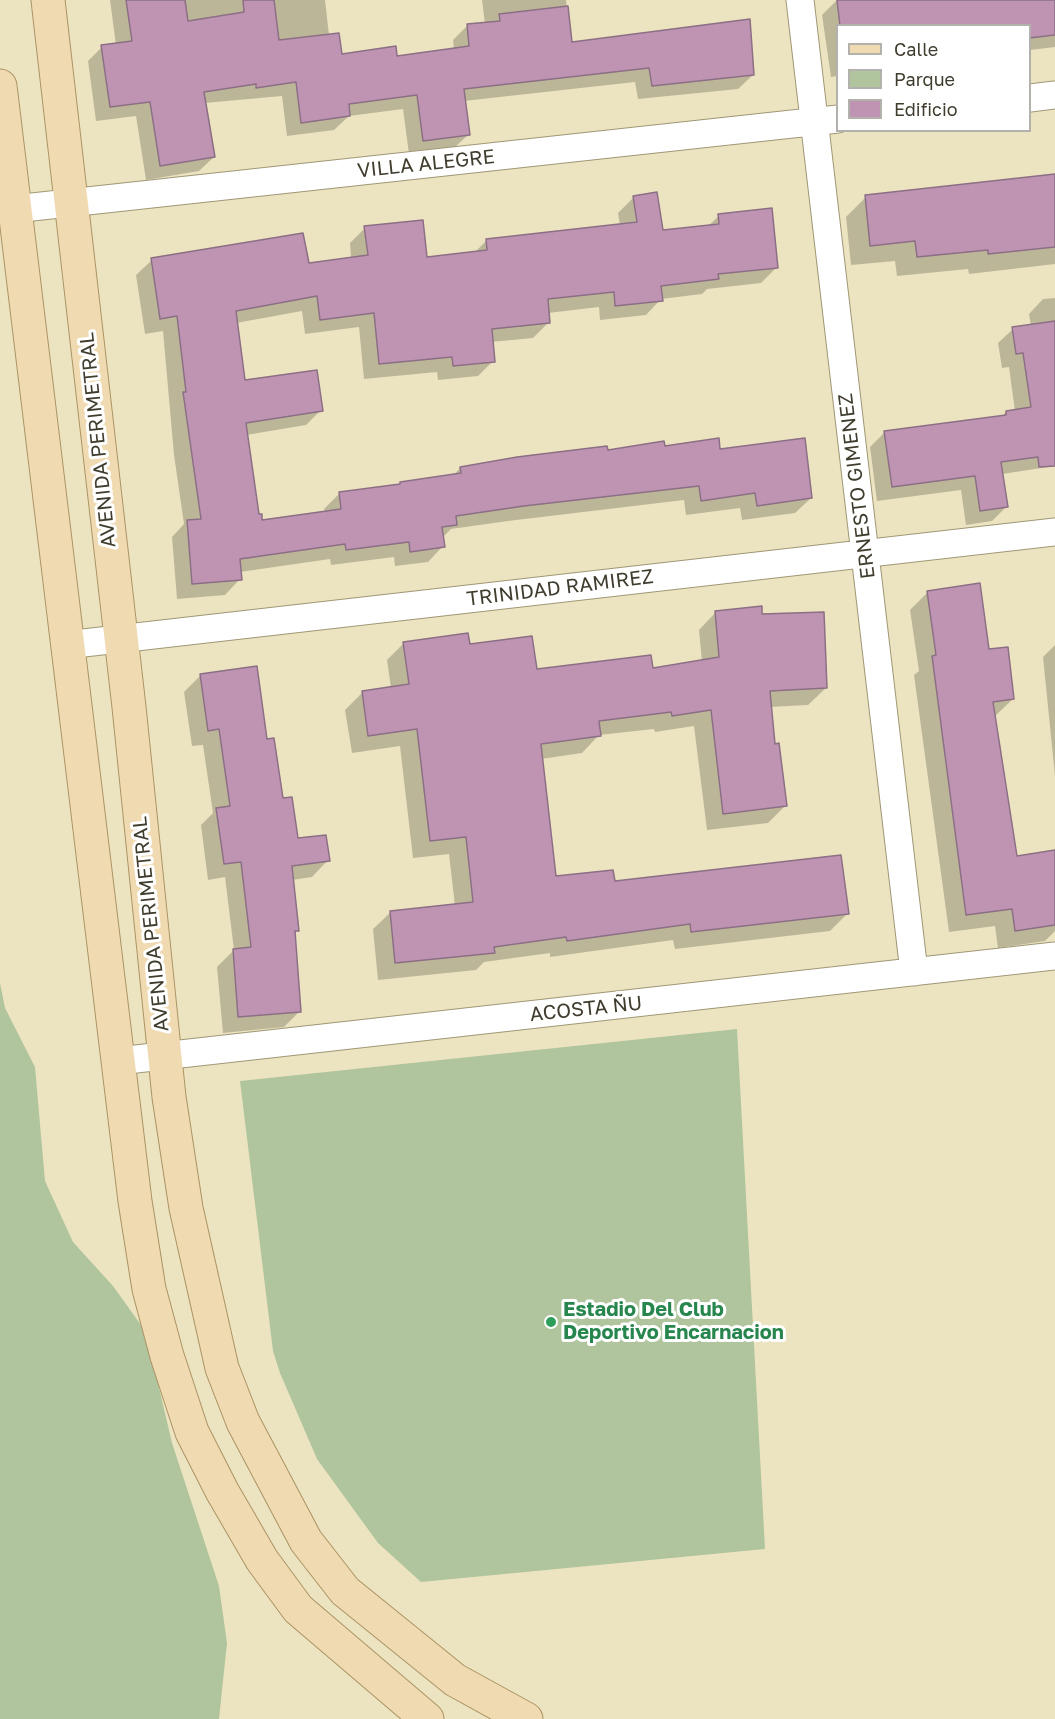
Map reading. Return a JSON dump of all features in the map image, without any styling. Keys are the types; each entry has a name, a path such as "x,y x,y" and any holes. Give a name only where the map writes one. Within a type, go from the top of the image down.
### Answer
{"main road":[{"name":"AVENIDA PERIMETRAL","path":"48,0 119,639 129,707 164,1056 186,1208 222,1368 243,1422 306,1541 345,1591 455,1680 526,1719"},
{"path":"0,86 66,645 135,1201 149,1289 167,1356 192,1432 222,1491 262,1560 298,1609 427,1719"}],"street":[{"name":"ERNESTO GIMENEZ","path":"800,0 826,120 865,554 914,972"},
{"path":"1031,98 1055,95"},
{"name":"VILLA ALEGRE","path":"14,209 826,120"},
{"name":"TRINIDAD RAMIREZ","path":"66,645 1055,532"},
{"name":"ACOSTA ÑU","path":"118,1061 1055,956"}],"green space":[{"path":"0,983 5,1008 35,1067 45,1181 73,1242 113,1286 146,1332 172,1443 219,1586 227,1643 219,1719 0,1719"},
{"name":"Estadio Del Club Deportivo Encarnacion","path":"737,1029 765,1549 421,1582 378,1543 317,1459 280,1373 273,1351 240,1081"}],"building":[{"path":"126,0 185,0 188,21 244,12 243,0 274,0 279,40 339,33 342,54 396,46 397,56 469,46 467,24 500,21 499,14 568,6 572,42 750,19 754,75 652,86 649,68 464,89 470,135 423,141 417,95 349,104 350,116 301,123 296,82 256,88 256,84 204,92 215,157 160,166 150,102 110,107 101,45 132,41"},
{"path":"837,0 1055,0 1055,35 1031,38 1031,24 840,24"},
{"path":"1055,174 1055,247 988,254 988,250 917,257 915,241 870,246 865,195"},
{"path":"657,192 663,230 719,224 718,214 772,208 778,268 718,274 719,279 661,286 663,301 615,306 614,292 548,299 550,323 492,329 495,362 453,366 452,357 379,364 374,313 320,320 317,296 236,311 245,380 317,370 323,411 246,423 259,514 262,514 262,520 341,509 339,492 461,473 460,467 517,457 607,446 608,450 664,441 665,446 719,438 720,449 805,438 812,498 757,506 755,493 701,501 699,486 524,506 456,516 457,525 442,527 445,547 410,552 409,542 346,550 345,544 240,559 242,580 192,584 187,520 201,519 183,392 186,392 177,316 160,319 151,258 303,233 309,263 368,255 364,226 423,220 427,257 487,250 486,239 637,222 633,196"},
{"path":"1055,321 1055,466 1039,467 1038,457 1001,462 1008,507 980,511 975,476 892,487 884,431 1006,415 1006,411 1031,407 1023,353 1016,354 1012,327"},
{"path":"980,583 989,649 1008,647 1014,699 993,702 1017,856 1055,850 1055,925 1015,931 1012,909 966,915 932,656 936,655 927,591"},
{"path":"762,606 762,614 824,612 827,688 770,691 775,744 779,743 787,806 723,814 711,710 672,716 671,712 599,721 601,736 541,744 556,876 613,870 615,881 841,855 849,914 691,932 690,924 567,941 566,937 494,947 495,953 395,963 390,911 473,902 466,837 430,841 417,729 368,736 362,691 409,684 403,642 468,633 470,644 532,636 537,669 651,655 653,668 719,657 715,611"},
{"path":"257,666 267,739 274,738 283,798 292,797 298,838 326,835 330,861 292,866 299,931 295,931 301,1012 238,1017 233,949 251,947 241,862 224,864 216,808 230,806 219,729 208,731 200,674"}],"place":[{"name":"Estadio Del Club Deportivo Encarnacion","path":"551,1322"}]}
